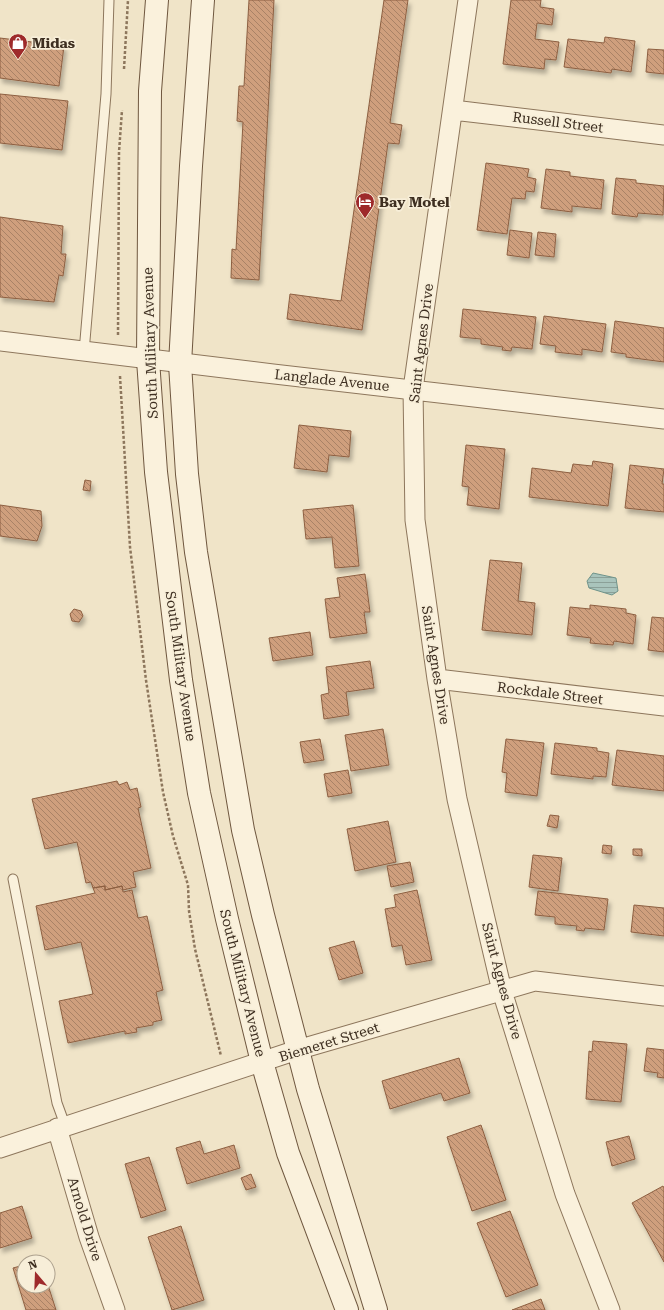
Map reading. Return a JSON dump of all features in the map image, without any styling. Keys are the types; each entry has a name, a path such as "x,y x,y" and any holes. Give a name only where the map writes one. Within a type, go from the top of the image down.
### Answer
{"main road":[{"name":"South Military Avenue","path":"156,0 150,99 148,360 156,472 181,680 199,793 226,919 262,1062 288,1154 347,1310"},
{"path":"203,0 190,166 180,364 188,482 196,552 243,830 263,915 297,1050 335,1182 376,1310"}],"street":[{"name":"Saint Agnes Drive","path":"468,0 413,389 415,520 437,679 458,798 502,991 565,1194 610,1310"},
{"name":"Russell Street","path":"453,110 664,135"},
{"name":"Langlade Avenue","path":"0,341 180,364 413,389 664,419"},
{"name":"Rockdale Street","path":"437,679 664,706"},
{"name":"Biemeret Street","path":"0,1148 297,1050 535,981 664,996"},
{"name":"Arnold Drive","path":"61,1127 89,1237 115,1310"}],"lane":[{"path":"84,352 106,94 109,0"},
{"path":"13,879 61,1127"}],"water":[{"path":"593,573 616,578 618,591 612,595 589,588 587,581"}],"building":[{"path":"249,0 274,0 259,280 231,278 232,249 236,250 243,122 237,121 239,86 244,86"},
{"name":"Bay Motel","path":"384,0 408,0 390,123 402,125 399,144 388,143 362,330 287,319 290,294 341,301"},
{"path":"511,0 541,0 540,7 554,9 552,25 537,23 535,39 559,42 556,60 545,59 544,69 503,64"},
{"path":"605,37 635,41 631,72 612,69 611,73 564,67 568,39 604,43"},
{"path":"0,38 64,46 59,86 0,78"},
{"path":"648,49 664,50 664,74 646,72"},
{"path":"0,94 68,101 62,150 0,143"},
{"path":"486,163 529,169 527,177 536,179 534,192 526,191 525,199 512,198 507,234 477,230"},
{"path":"546,169 570,172 570,176 604,180 601,209 572,206 572,212 541,208"},
{"path":"616,178 636,180 636,183 664,186 663,215 638,213 637,217 612,214"},
{"path":"0,217 63,226 61,254 66,254 63,276 59,275 54,302 0,297"},
{"path":"510,230 532,233 529,258 507,255"},
{"path":"538,232 556,234 554,257 535,255"},
{"path":"463,309 536,317 532,349 512,347 511,351 502,350 503,347 481,344 481,339 460,337"},
{"path":"544,316 606,324 602,352 582,349 582,355 555,352 556,346 540,344"},
{"path":"615,321 664,328 664,362 626,357 626,354 611,352"},
{"path":"299,425 351,431 349,457 329,455 327,472 294,468"},
{"path":"466,445 505,449 499,509 467,505 469,487 462,486"},
{"path":"593,461 613,464 608,506 529,497 532,468 571,473 573,464 592,466"},
{"path":"630,465 664,469 662,484 664,484 664,512 625,508"},
{"path":"85,480 91,481 90,491 83,490"},
{"path":"0,505 41,511 42,526 37,541 0,536"},
{"path":"353,505 359,566 335,568 332,537 306,539 303,510"},
{"path":"490,560 522,563 518,601 535,603 532,635 482,630"},
{"path":"365,574 370,612 364,612 367,633 330,638 325,599 340,597 337,578"},
{"path":"590,605 626,609 626,613 636,615 633,644 614,641 613,645 590,643 591,638 567,635 570,607 590,609"},
{"path":"74,609 81,611 83,616 79,622 72,621 70,614"},
{"path":"652,617 664,618 664,652 648,650"},
{"path":"310,632 313,655 273,661 269,638"},
{"path":"370,661 374,688 346,692 349,715 324,719 321,695 329,693 326,667"},
{"path":"383,729 389,765 351,771 345,735"},
{"path":"320,739 324,760 304,763 300,742"},
{"path":"506,739 544,743 537,796 505,792 507,773 502,772"},
{"path":"555,743 597,748 597,751 609,753 606,777 593,776 593,779 551,774"},
{"path":"617,750 664,756 664,791 612,785"},
{"path":"348,770 352,793 328,797 324,774"},
{"path":"117,781 119,785 127,782 130,790 137,788 141,807 138,808 151,868 133,872 136,887 123,890 122,886 105,890 105,886 93,888 91,882 86,883 77,842 45,849 32,799"},
{"path":"550,815 559,816 557,828 547,826"},
{"path":"388,821 396,862 355,871 347,829"},
{"path":"603,845 612,846 611,854 602,853"},
{"path":"633,849 642,849 642,856 633,855"},
{"path":"533,855 562,858 558,891 529,887"},
{"path":"410,862 414,882 391,887 387,866"},
{"path":"105,886 105,890 122,886 123,892 132,890 138,918 147,916 163,990 156,992 162,1020 153,1022 153,1025 136,1028 137,1032 125,1034 125,1031 68,1043 59,1001 93,994 81,942 45,950 36,906 95,893 93,888"},
{"path":"417,890 432,960 406,965 402,945 392,947 385,909 396,907 394,895"},
{"path":"538,891 608,899 604,930 585,928 584,931 576,930 577,926 555,924 555,917 535,915"},
{"path":"634,905 664,908 664,936 631,932"},
{"path":"354,941 363,973 339,980 329,948"},
{"path":"593,1041 627,1044 621,1102 586,1099 589,1051 592,1052"},
{"path":"647,1048 664,1050 664,1078 657,1077 658,1073 644,1071"},
{"path":"459,1058 470,1093 444,1101 441,1093 390,1109 382,1081"},
{"path":"481,1125 506,1200 472,1211 447,1137"},
{"path":"629,1136 635,1159 612,1166 606,1142"},
{"path":"200,1141 204,1154 234,1145 240,1168 187,1184 176,1148"},
{"path":"149,1157 166,1210 141,1218 125,1164"},
{"path":"251,1174 256,1187 246,1190 241,1178"},
{"path":"663,1186 664,1188 664,1262 632,1203"},
{"path":"22,1206 32,1238 0,1248 0,1213"},
{"path":"510,1211 538,1285 506,1297 477,1223"},
{"path":"181,1226 204,1300 172,1310 148,1237"},
{"path":"16,1267 16,1278 13,1268"},
{"path":"21,1294 51,1294 56,1310 26,1310"},
{"path":"541,1299 545,1310 512,1310"}],"place":[{"name":"Midas","path":"18,60"},
{"name":"Bay Motel","path":"365,219"}]}
